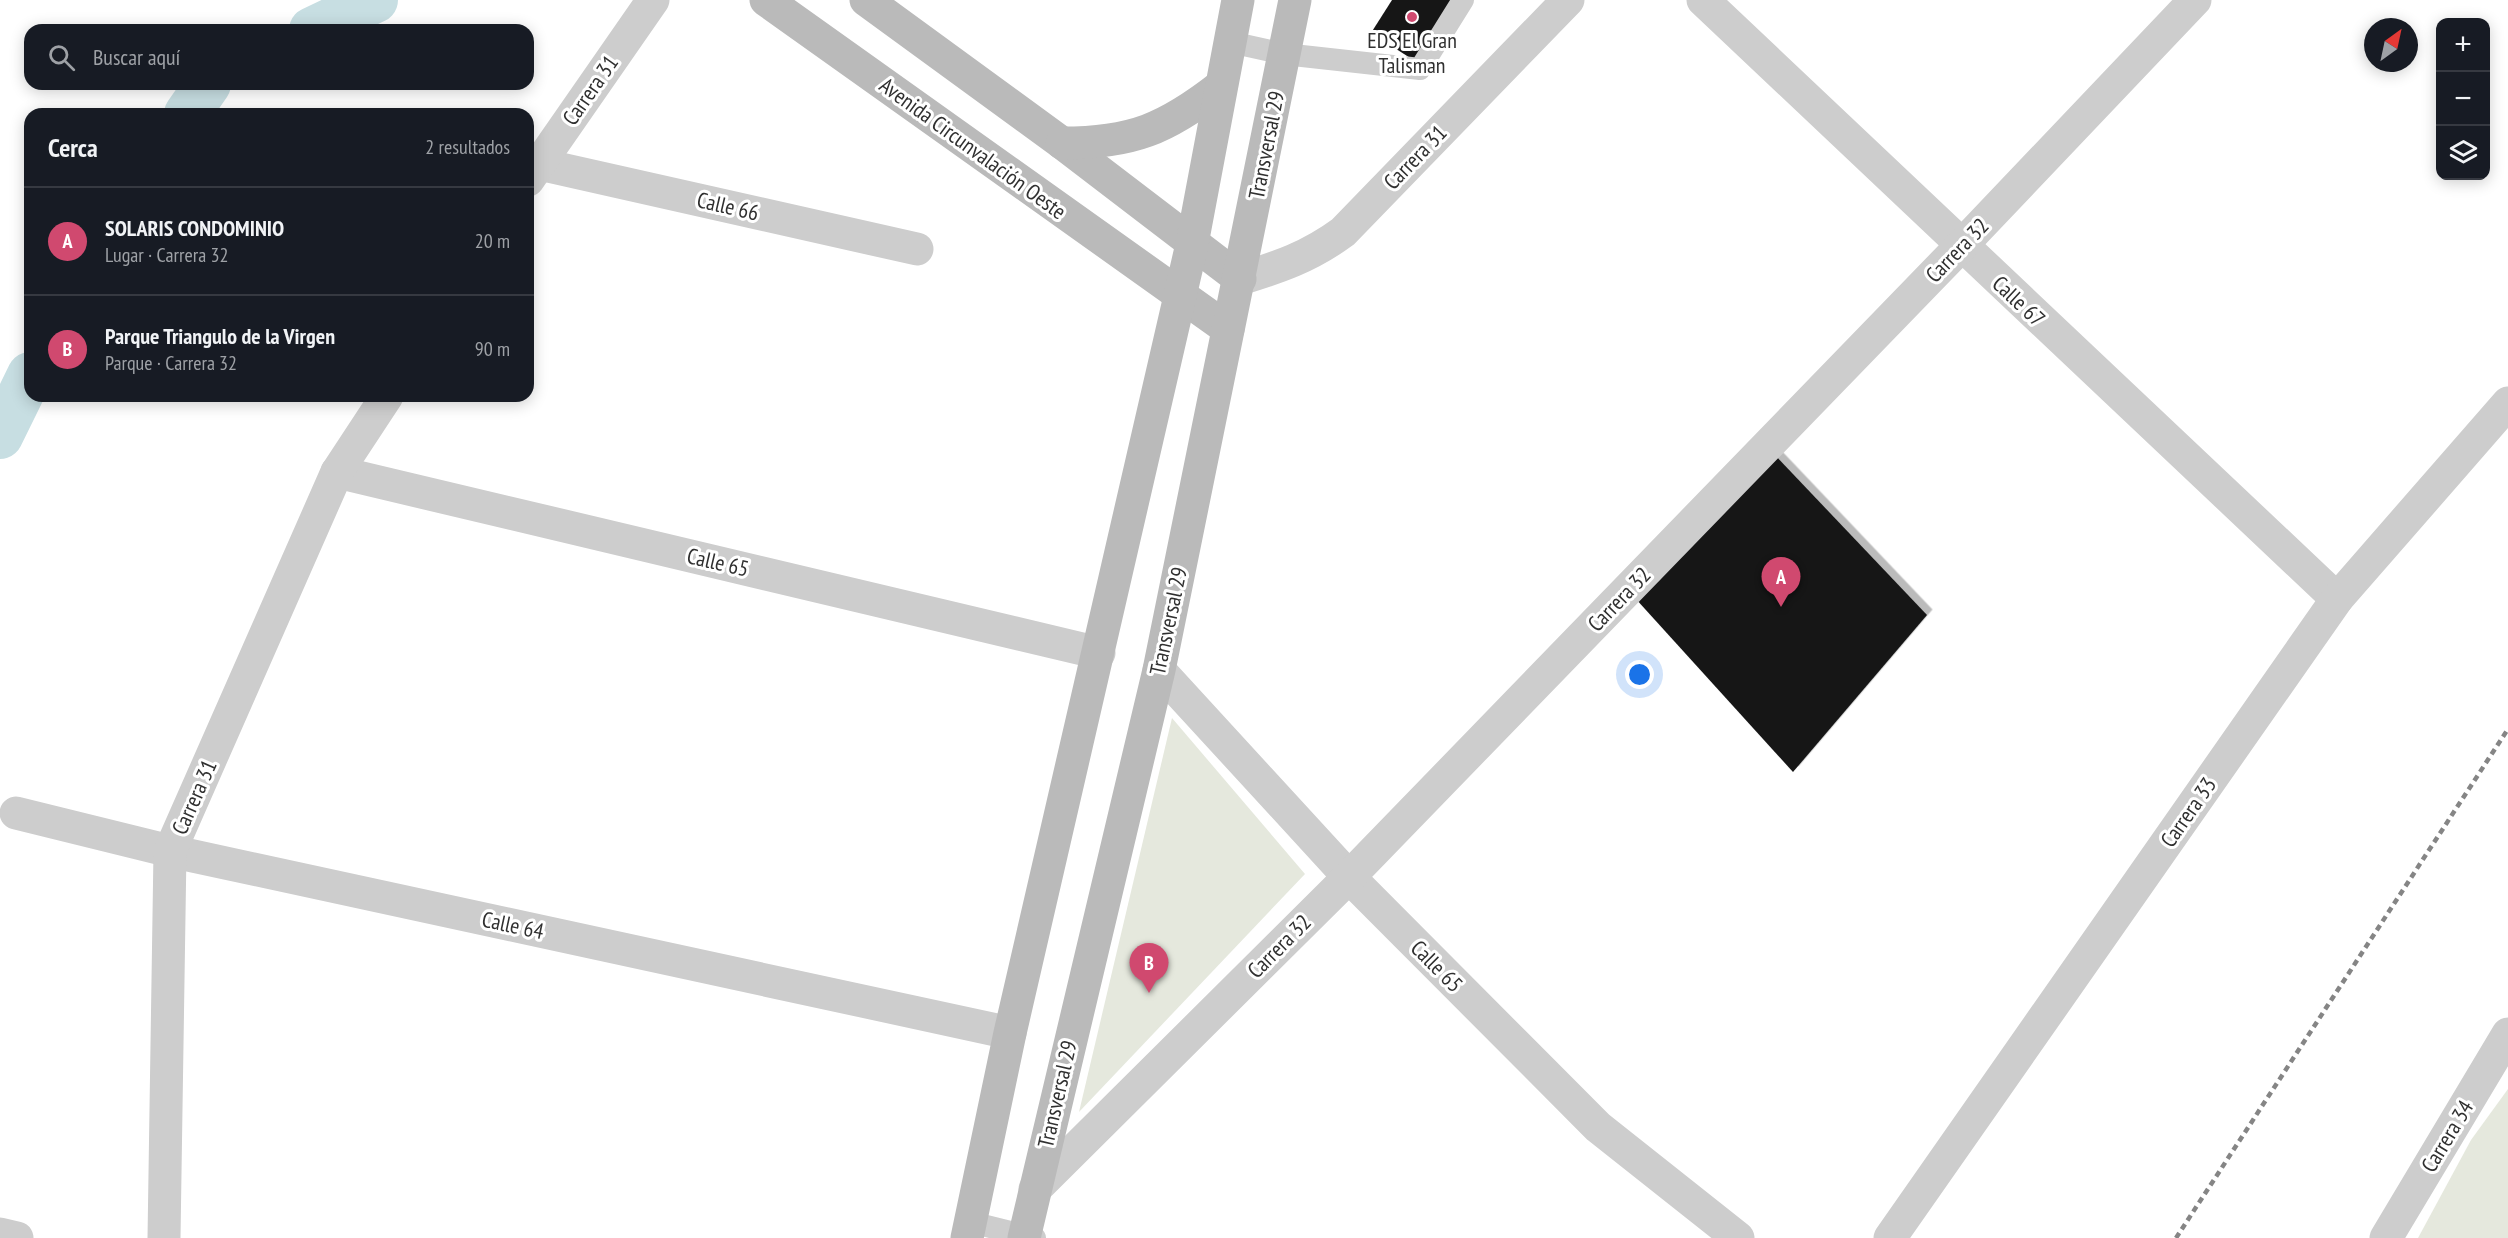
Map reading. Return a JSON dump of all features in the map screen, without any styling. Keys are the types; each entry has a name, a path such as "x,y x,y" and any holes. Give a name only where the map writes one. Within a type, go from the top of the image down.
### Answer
{"main road":[{"name":"Avenida Circunvalación Oeste","path":"766,0 1228,329"},
{"path":"866,0 1062,143 1240,279"},
{"path":"968,1230 1010,1033 1192,244 1238,0"},
{"name":"Transversal 29","path":"1028,1237 1035,1189 1159,670 1295,0"},
{"path":"1062,143 1095,143 1160,127 1190,110 1221,86"}],"street":[{"name":"Carrera 31","path":"534,171 653,0"},
{"name":"Carrera 31","path":"1240,279 1287,264 1319,249 1342,232 1568,0"},
{"name":"Calle 67","path":"1703,0 2337,599"},
{"name":"Carrera 32","path":"1035,1189 1349,877 1961,246 2195,0"},
{"name":"Calle 66","path":"534,172 917,249"},
{"name":"Carrera 31","path":"164,1238 170,851 337,472 383,402"},
{"name":"Carrera 33","path":"1890,1238 2337,599 2508,403"},
{"name":"Calle 65","path":"337,472 1099,653"},
{"name":"Calle 65","path":"1159,670 1349,877 1598,1127 1738,1238"},
{"name":"Calle 64","path":"16,813 170,851 1010,1033"},
{"name":"Carrera 34","path":"2386,1238 2508,1034"},
{"path":"0,1234 17,1238"}],"lane":[{"path":"1230,42 1284,54 1420,69 1463,0"},
{"path":"968,1230 1028,1237"}],"shaded area":[{"path":"1172,718 1305,874 1079,1112"},
{"path":"2508,1089 2508,1238 2418,1238 2471,1140"}],"building":[{"name":"EDS El Gran Talisman","path":"1392,0 1454,0 1415,61 1371,33"},
{"path":"1773,453 1927,615 1793,772 1635,598"}],"waterway":[{"path":"325,24 375,0"},
{"path":"191,108 204,90"},
{"path":"0,436 24,387"}],"railway":[{"path":"2176,1238 2508,729"}],"place":[{"name":"EDS El Gran Talisman","path":"1412,17"},
{"name":"SOLARIS CONDOMINIO","path":"1781,607"},
{"name":"Parque Triangulo de la Virgen","path":"1149,993"}]}
